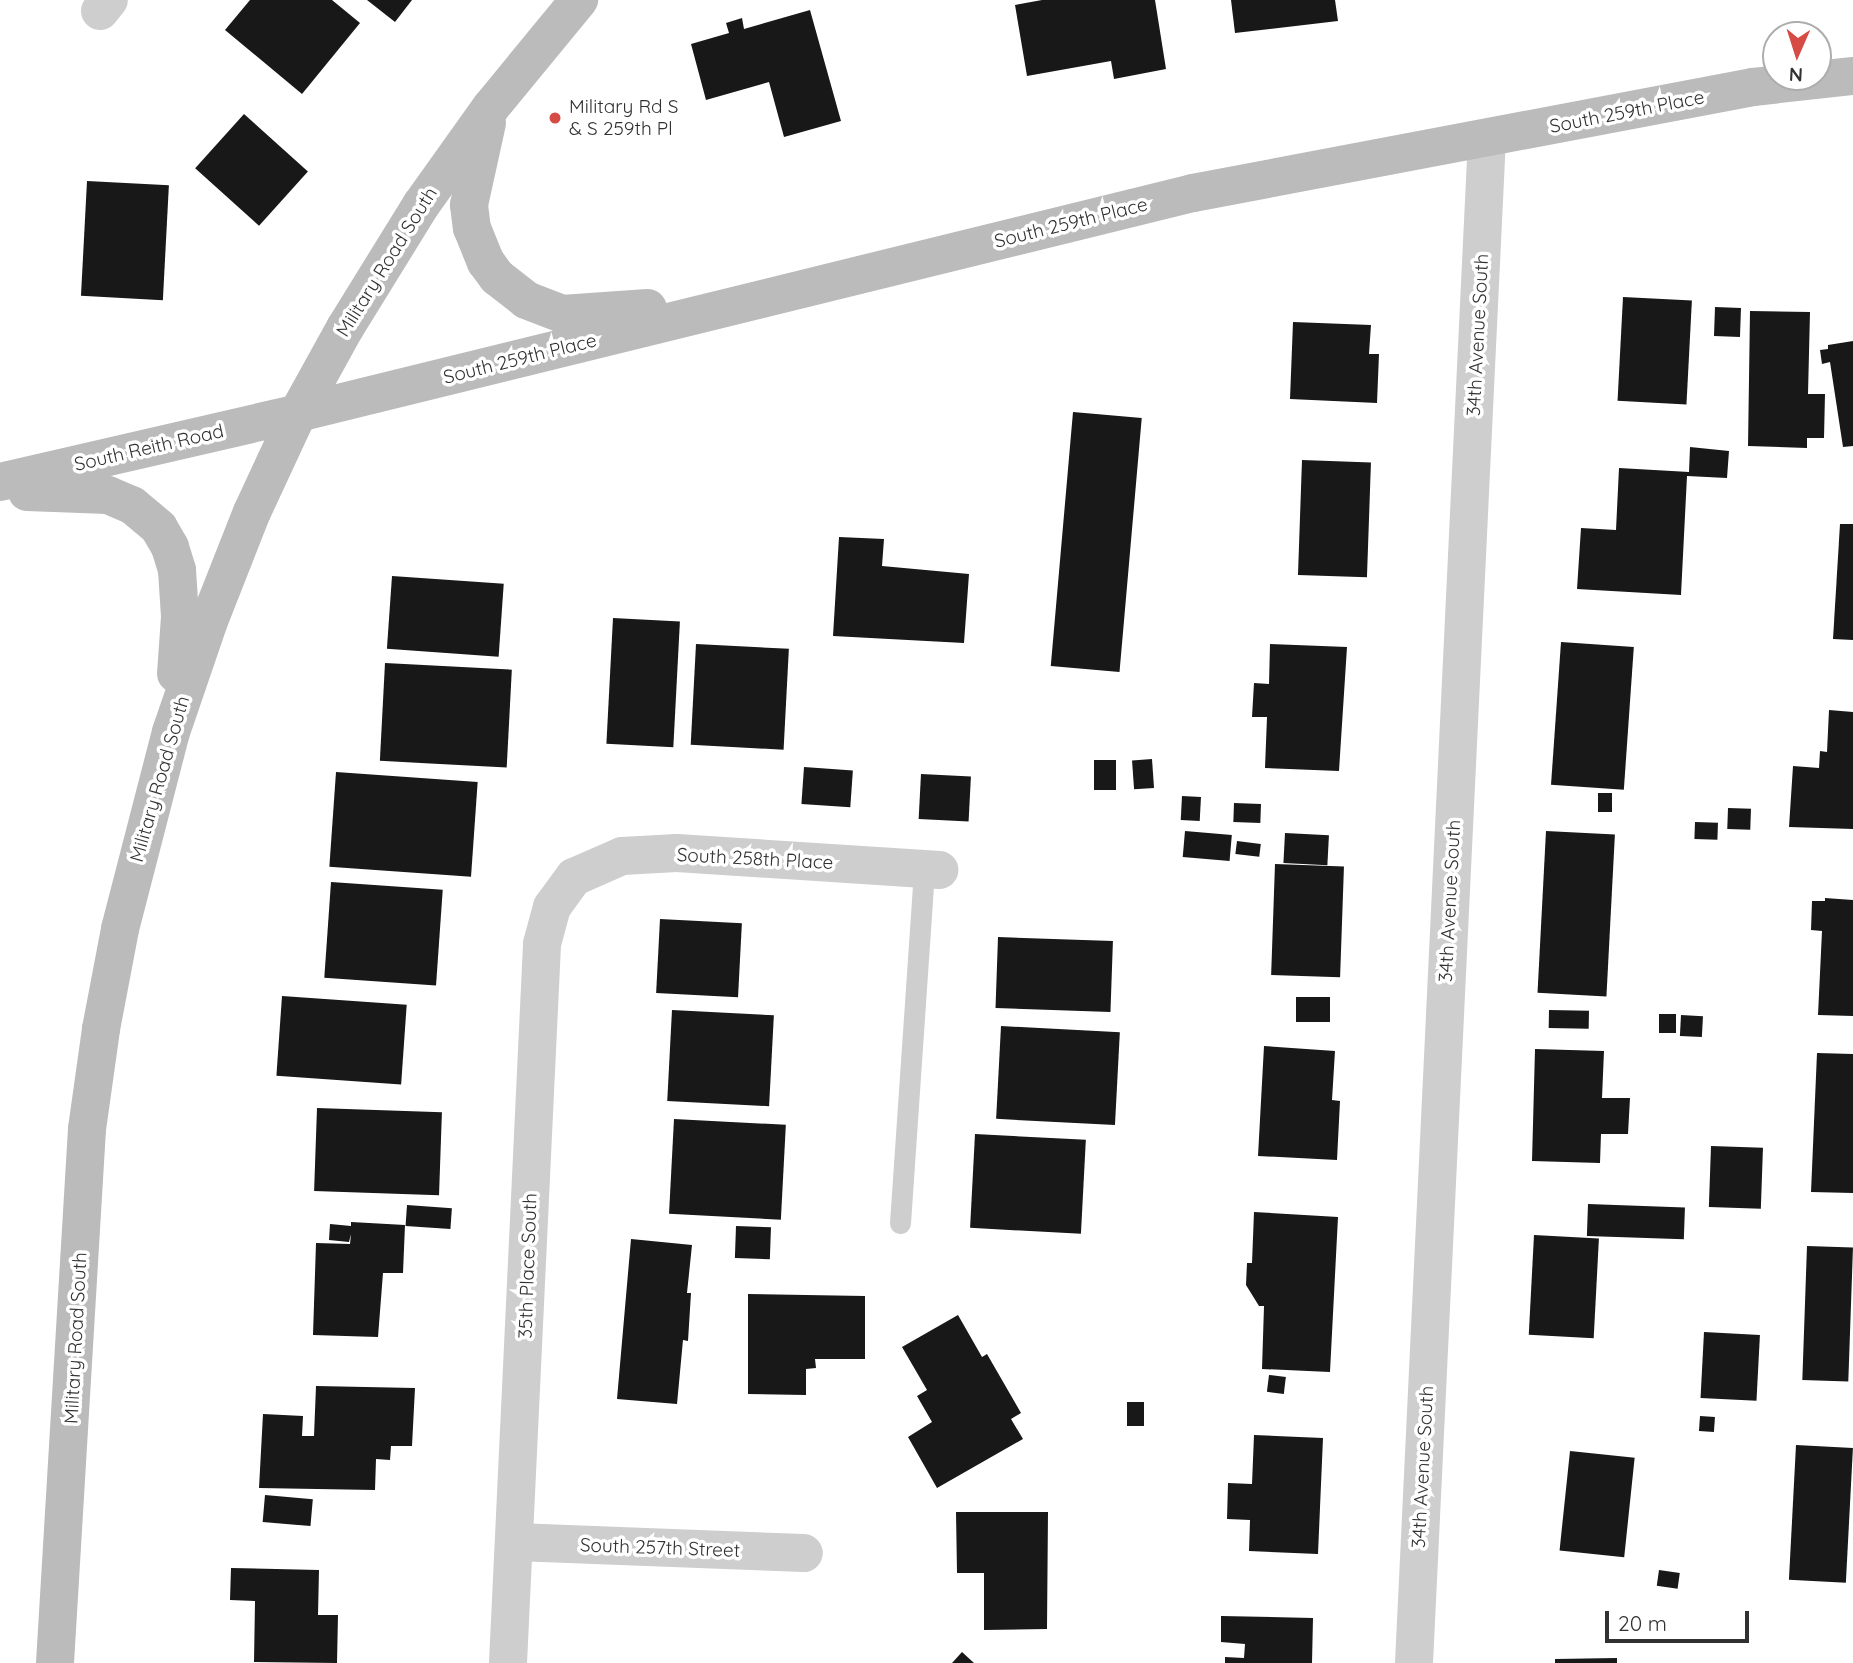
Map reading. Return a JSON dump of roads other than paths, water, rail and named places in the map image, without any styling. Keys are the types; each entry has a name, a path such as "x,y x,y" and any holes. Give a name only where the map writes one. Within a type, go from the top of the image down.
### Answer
{"main road":[{"name":"Military Road South","path":"55,1663 87,1129 101,1028 120,929 171,732 228,573 298,413 356,308 413,216 491,107 579,0"},
{"name":"South 259th Place","path":"298,413 1193,193 1753,87 1853,76"},
{"path":"491,107 470,205 472,228 485,262 502,282 526,300 562,314 608,312 786,293"},
{"name":"South Reith Road","path":"0,482 298,413"},
{"path":"0,492 108,495 132,505 159,528 170,547 178,582 180,617 171,732"}],"street":[{"name":"34th Avenue South","path":"1413,1663 1487,139"},
{"name":"South 258th Place","path":"575,877 622,856 677,853 932,869"},
{"name":"35th Place South","path":"508,1663 516,1542 542,944 552,907 575,877"},
{"name":"South 257th Street","path":"516,1542 804,1553"}],"lane":[{"path":"900,1223 932,869"}],"place":[{"name":"Military Rd S & S 259th Pl","path":"555,118"}]}
